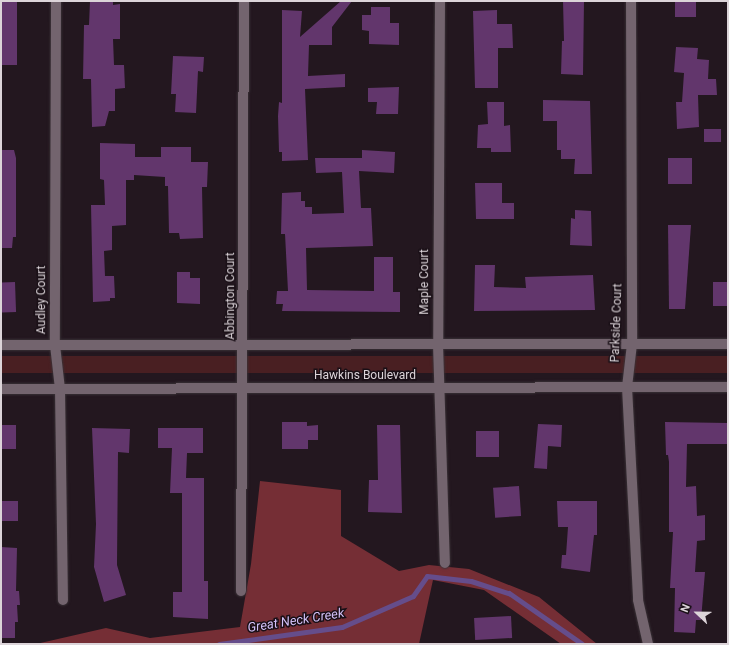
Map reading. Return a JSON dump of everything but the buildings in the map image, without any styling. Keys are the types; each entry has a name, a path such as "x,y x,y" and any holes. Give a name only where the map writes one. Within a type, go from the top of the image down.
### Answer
{"street":[{"name":"Audley Court","path":"56,1 55,345 60,389 63,600"},
{"name":"Abbington Court","path":"241,591 244,345 244,1"},
{"name":"Maple Court","path":"440,1 438,344 445,563"},
{"name":"Parkside Court","path":"631,1 632,344 627,387 638,600 648,644"},
{"path":"1,345 728,344"},
{"name":"Hawkins Boulevard","path":"1,389 440,389 728,387"}],"shaded area":[{"path":"1,356 728,356 728,373 1,373"},
{"path":"260,481 341,490 341,536 399,571 429,565 469,569 539,597 597,644 561,644 484,590 433,580 419,644 36,644 106,628 150,638 240,627 251,564"}],"waterway":[{"name":"Great Neck Creek","path":"219,644 342,627 413,596 427,576 471,581 509,593 582,644"}]}
